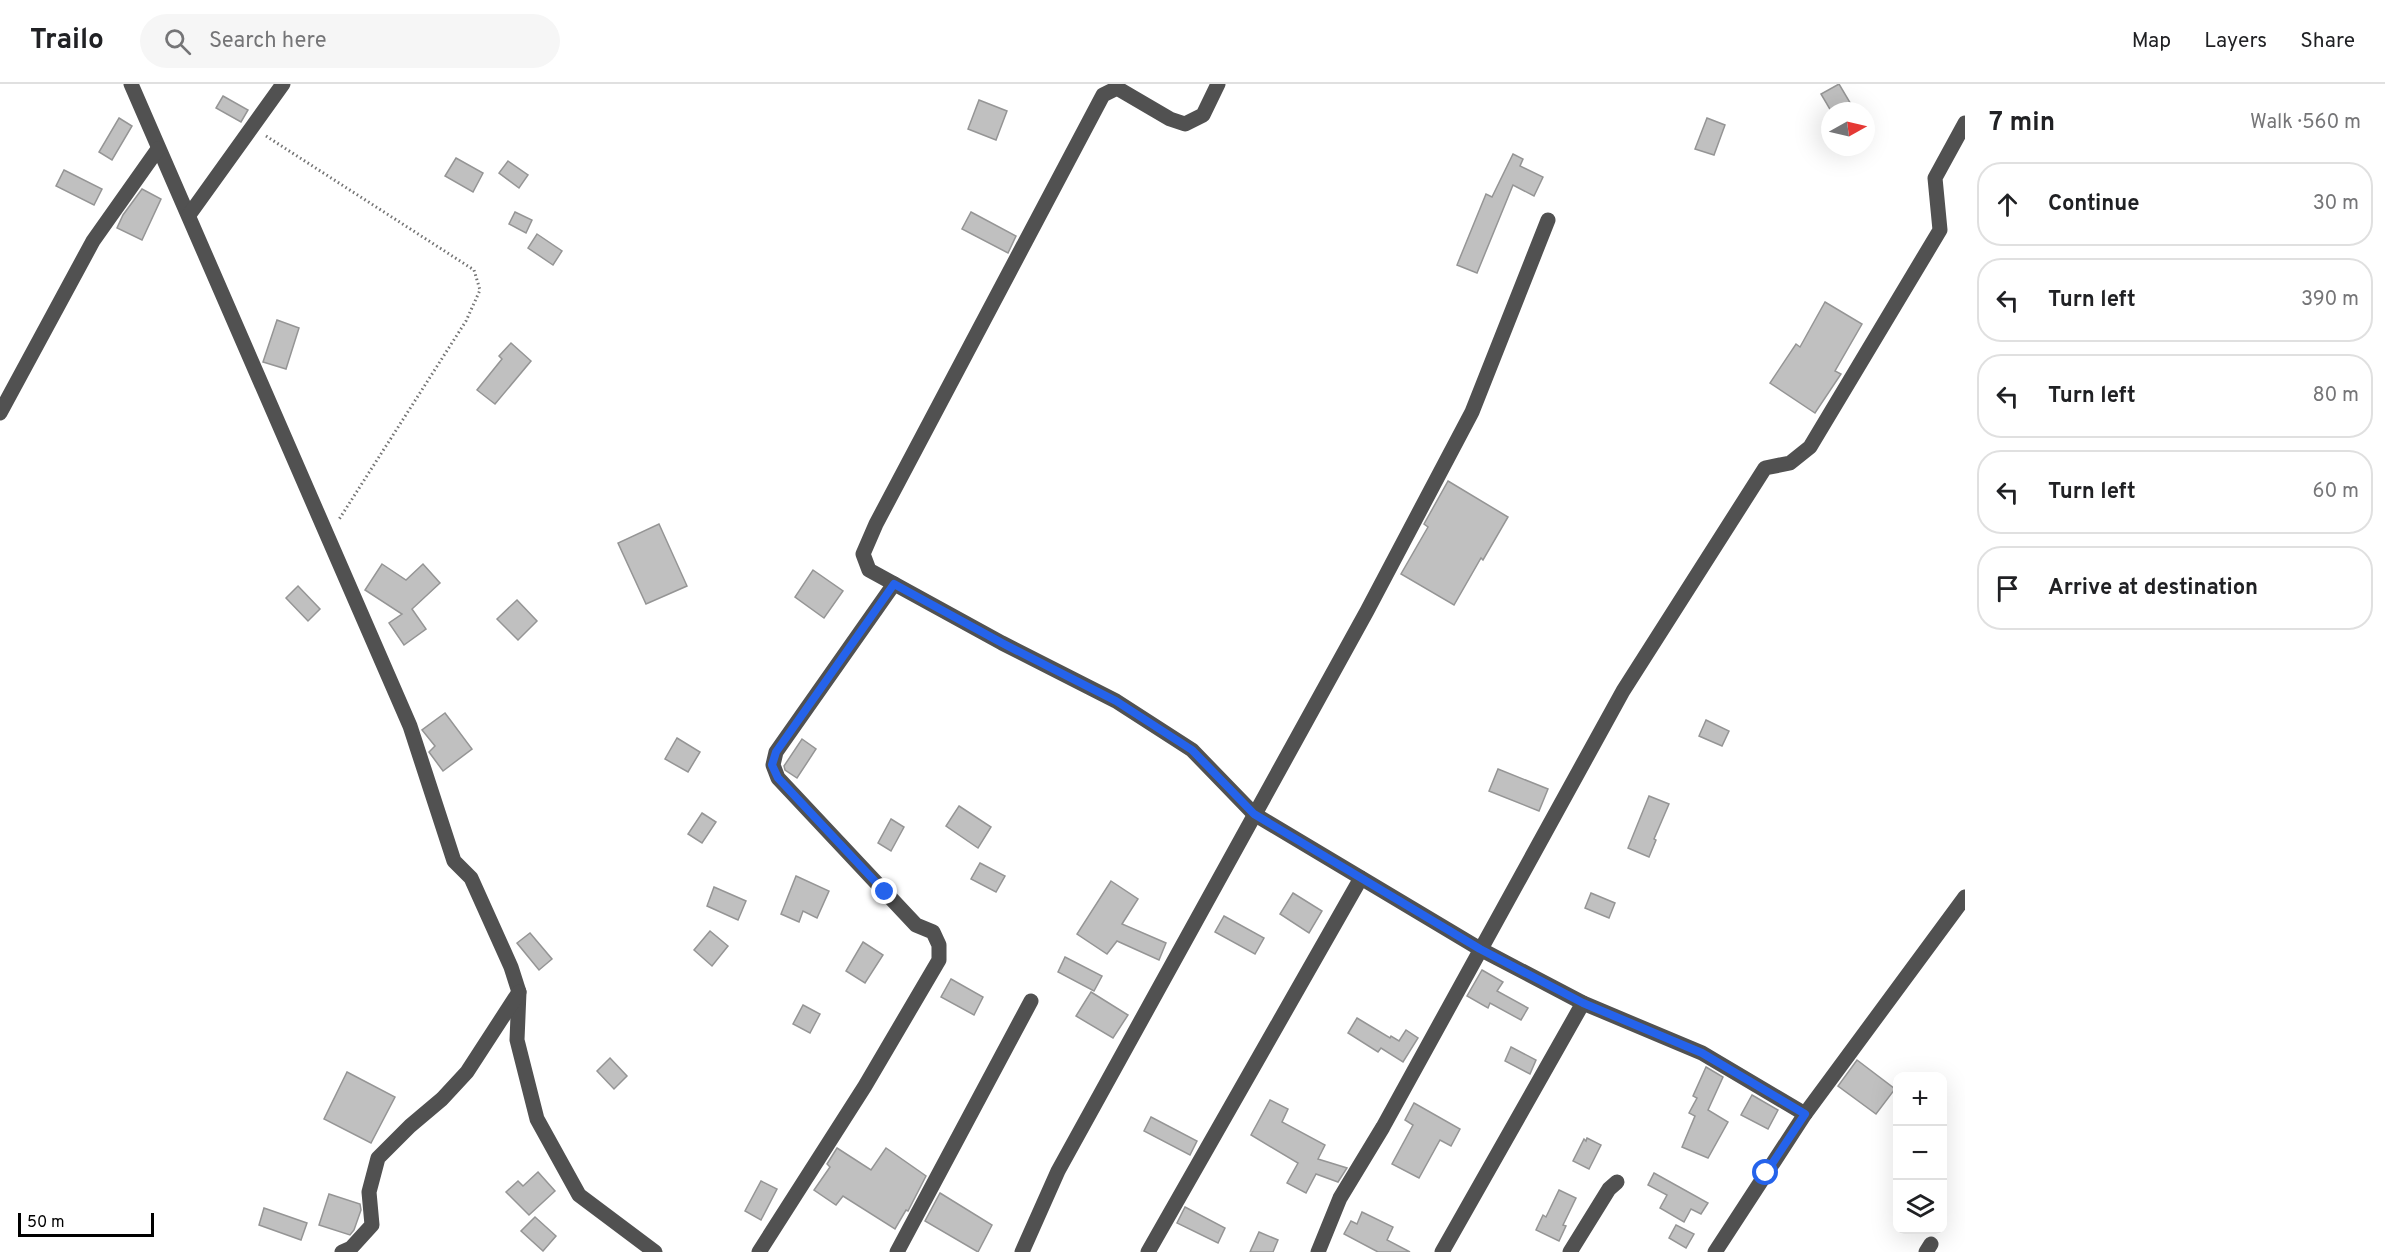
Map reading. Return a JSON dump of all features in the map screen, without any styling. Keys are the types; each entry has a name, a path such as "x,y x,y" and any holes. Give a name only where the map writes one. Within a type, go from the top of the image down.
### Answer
{"street":[{"path":"131,84 410,726 454,861 471,878 511,967 519,992 517,1040 537,1119 579,1195 654,1252"},
{"path":"189,215 283,84"},
{"path":"1218,84 1203,116 1185,124 1170,119 1117,88 1103,95 876,524 863,554 869,570 1002,643 1116,701 1192,750 1254,814 1480,949 1583,1003 1702,1053 1805,1114"},
{"path":"1318,1252 1340,1198 1383,1127 1623,691 1765,468 1790,463 1810,447 1940,230 1935,178 1965,123"},
{"path":"0,413 93,241 158,149"},
{"path":"1022,1252 1058,1171 1367,611 1472,411 1548,220"},
{"path":"759,1252 865,1086 939,960 939,945 933,932 916,925 778,778 772,765 776,752 894,584"},
{"path":"1148,1252 1361,878"},
{"path":"1715,1252 1805,1114 1965,897"},
{"path":"342,1252 351,1248 372,1226 369,1192 378,1158 410,1126 442,1099 467,1072 519,992"},
{"path":"897,1252 1031,1000"},
{"path":"1442,1252 1583,1003"},
{"path":"1570,1252 1608,1189 1617,1182"}],"path":[{"path":"252,127 474,270 480,290 466,321 329,536"}],"building":[{"path":"1839,84 1850,102 1826,102 1821,94"},
{"path":"223,96 248,110 241,122 216,108"},
{"path":"979,100 1007,111 996,140 968,129"},
{"path":"119,118 132,126 112,160 99,152"},
{"path":"1707,118 1725,125 1714,155 1695,149"},
{"path":"1513,154 1523,159 1520,166 1543,177 1534,196 1513,185 1477,273 1457,265 1486,194 1492,197"},
{"path":"456,158 483,173 473,192 445,176"},
{"path":"508,161 528,175 519,188 499,173"},
{"path":"64,170 102,189 94,205 56,186"},
{"path":"142,189 161,199 142,240 117,228 123,215"},
{"path":"515,212 532,220 526,233 509,224"},
{"path":"971,212 1016,236 1008,253 962,229"},
{"path":"537,234 562,251 553,265 528,248"},
{"path":"1825,302 1862,324 1835,371 1841,374 1815,413 1770,383 1796,344 1800,347"},
{"path":"277,320 299,328 286,369 263,362"},
{"path":"511,343 531,361 495,404 477,390 502,359 499,356"},
{"path":"1448,481 1508,517 1454,605 1401,574 1428,527 1424,524"},
{"path":"659,524 687,586 646,604 618,543"},
{"path":"382,564 406,580 423,564 440,583 412,609 426,629 404,645 389,623 402,614 365,590"},
{"path":"813,570 843,591 824,618 795,597"},
{"path":"298,586 320,609 308,621 286,598"},
{"path":"517,600 537,621 518,640 497,619"},
{"path":"445,713 472,749 443,771 429,752 435,746 422,730"},
{"path":"1706,720 1729,731 1722,746 1699,736"},
{"path":"677,738 700,752 688,772 665,759"},
{"path":"802,739 816,749 797,778 785,770 784,766"},
{"path":"1498,769 1548,789 1539,811 1489,791"},
{"path":"1649,796 1669,804 1649,857 1628,848"},
{"path":"959,806 991,827 978,848 946,826"},
{"path":"702,813 716,822 702,843 688,834"},
{"path":"891,819 904,827 891,851 878,843"},
{"path":"980,863 1005,876 996,892 971,879"},
{"path":"796,876 829,891 817,918 803,911 799,922 781,914"},
{"path":"1111,881 1138,899 1122,924 1166,943 1159,960 1117,941 1107,954 1077,934"},
{"path":"714,887 746,901 738,920 707,906"},
{"path":"1293,893 1322,911 1309,933 1280,914"},
{"path":"1591,893 1615,903 1609,918 1585,908"},
{"path":"1224,916 1264,938 1255,954 1215,932"},
{"path":"710,931 728,946 712,966 694,950"},
{"path":"530,933 552,959 539,970 517,943"},
{"path":"863,942 883,955 865,983 846,971"},
{"path":"1065,957 1102,976 1094,991 1058,972"},
{"path":"1482,970 1503,982 1497,991 1528,1008 1521,1020 1490,1003 1488,1008 1467,996"},
{"path":"951,979 983,997 974,1015 941,997"},
{"path":"1091,992 1128,1015 1113,1038 1076,1016"},
{"path":"803,1005 820,1014 810,1033 793,1024"},
{"path":"1357,1018 1399,1041 1406,1030 1418,1038 1403,1062 1381,1048 1378,1052 1348,1033"},
{"path":"1511,1047 1536,1060 1530,1074 1505,1061"},
{"path":"610,1058 627,1076 614,1089 597,1071"},
{"path":"1857,1060 1893,1087 1893,1092 1876,1114 1838,1086"},
{"path":"1706,1067 1723,1077 1708,1110 1728,1122 1708,1158 1682,1147 1695,1116 1689,1113 1697,1098 1693,1096"},
{"path":"347,1072 395,1097 371,1143 324,1119"},
{"path":"1752,1095 1778,1110 1768,1129 1741,1115"},
{"path":"1270,1100 1288,1109 1282,1122 1325,1145 1318,1159 1347,1168 1338,1182 1316,1174 1306,1193 1287,1183 1298,1163 1251,1135"},
{"path":"1414,1103 1460,1129 1451,1146 1440,1140 1419,1178 1392,1164 1413,1125 1405,1120"},
{"path":"1151,1117 1197,1141 1190,1155 1144,1131"},
{"path":"1587,1138 1601,1145 1589,1169 1573,1161 1584,1139 1586,1141"},
{"path":"837,1148 871,1170 886,1148 926,1176 908,1211 906,1210 895,1229 843,1196 836,1205 814,1190 830,1167 827,1164"},
{"path":"538,1172 555,1191 529,1215 506,1192 518,1181 523,1186"},
{"path":"1654,1173 1708,1203 1701,1214 1691,1209 1684,1222 1660,1208 1667,1195 1648,1185"},
{"path":"761,1181 777,1189 761,1220 745,1211"},
{"path":"1559,1190 1576,1198 1563,1225 1566,1226 1559,1241 1536,1230 1543,1215 1546,1217"},
{"path":"940,1193 992,1225 978,1252 925,1221"},
{"path":"329,1194 360,1204 361,1210 350,1235 319,1225"},
{"path":"1185,1207 1225,1228 1218,1243 1177,1223"},
{"path":"264,1208 307,1223 301,1240 259,1225"},
{"path":"1362,1212 1393,1227 1387,1240 1410,1252 1378,1252 1344,1234 1351,1221 1357,1224"},
{"path":"535,1217 556,1236 543,1251 521,1231"},
{"path":"1676,1225 1694,1234 1686,1248 1669,1238"},
{"path":"1259,1232 1278,1240 1273,1252 1250,1252"}],"route":[{"path":"885,892 778,778 772,765 776,752 894,584 1002,643 1116,701 1192,750 1254,814 1480,949 1583,1003 1702,1053 1805,1114 1766,1173"}]}
